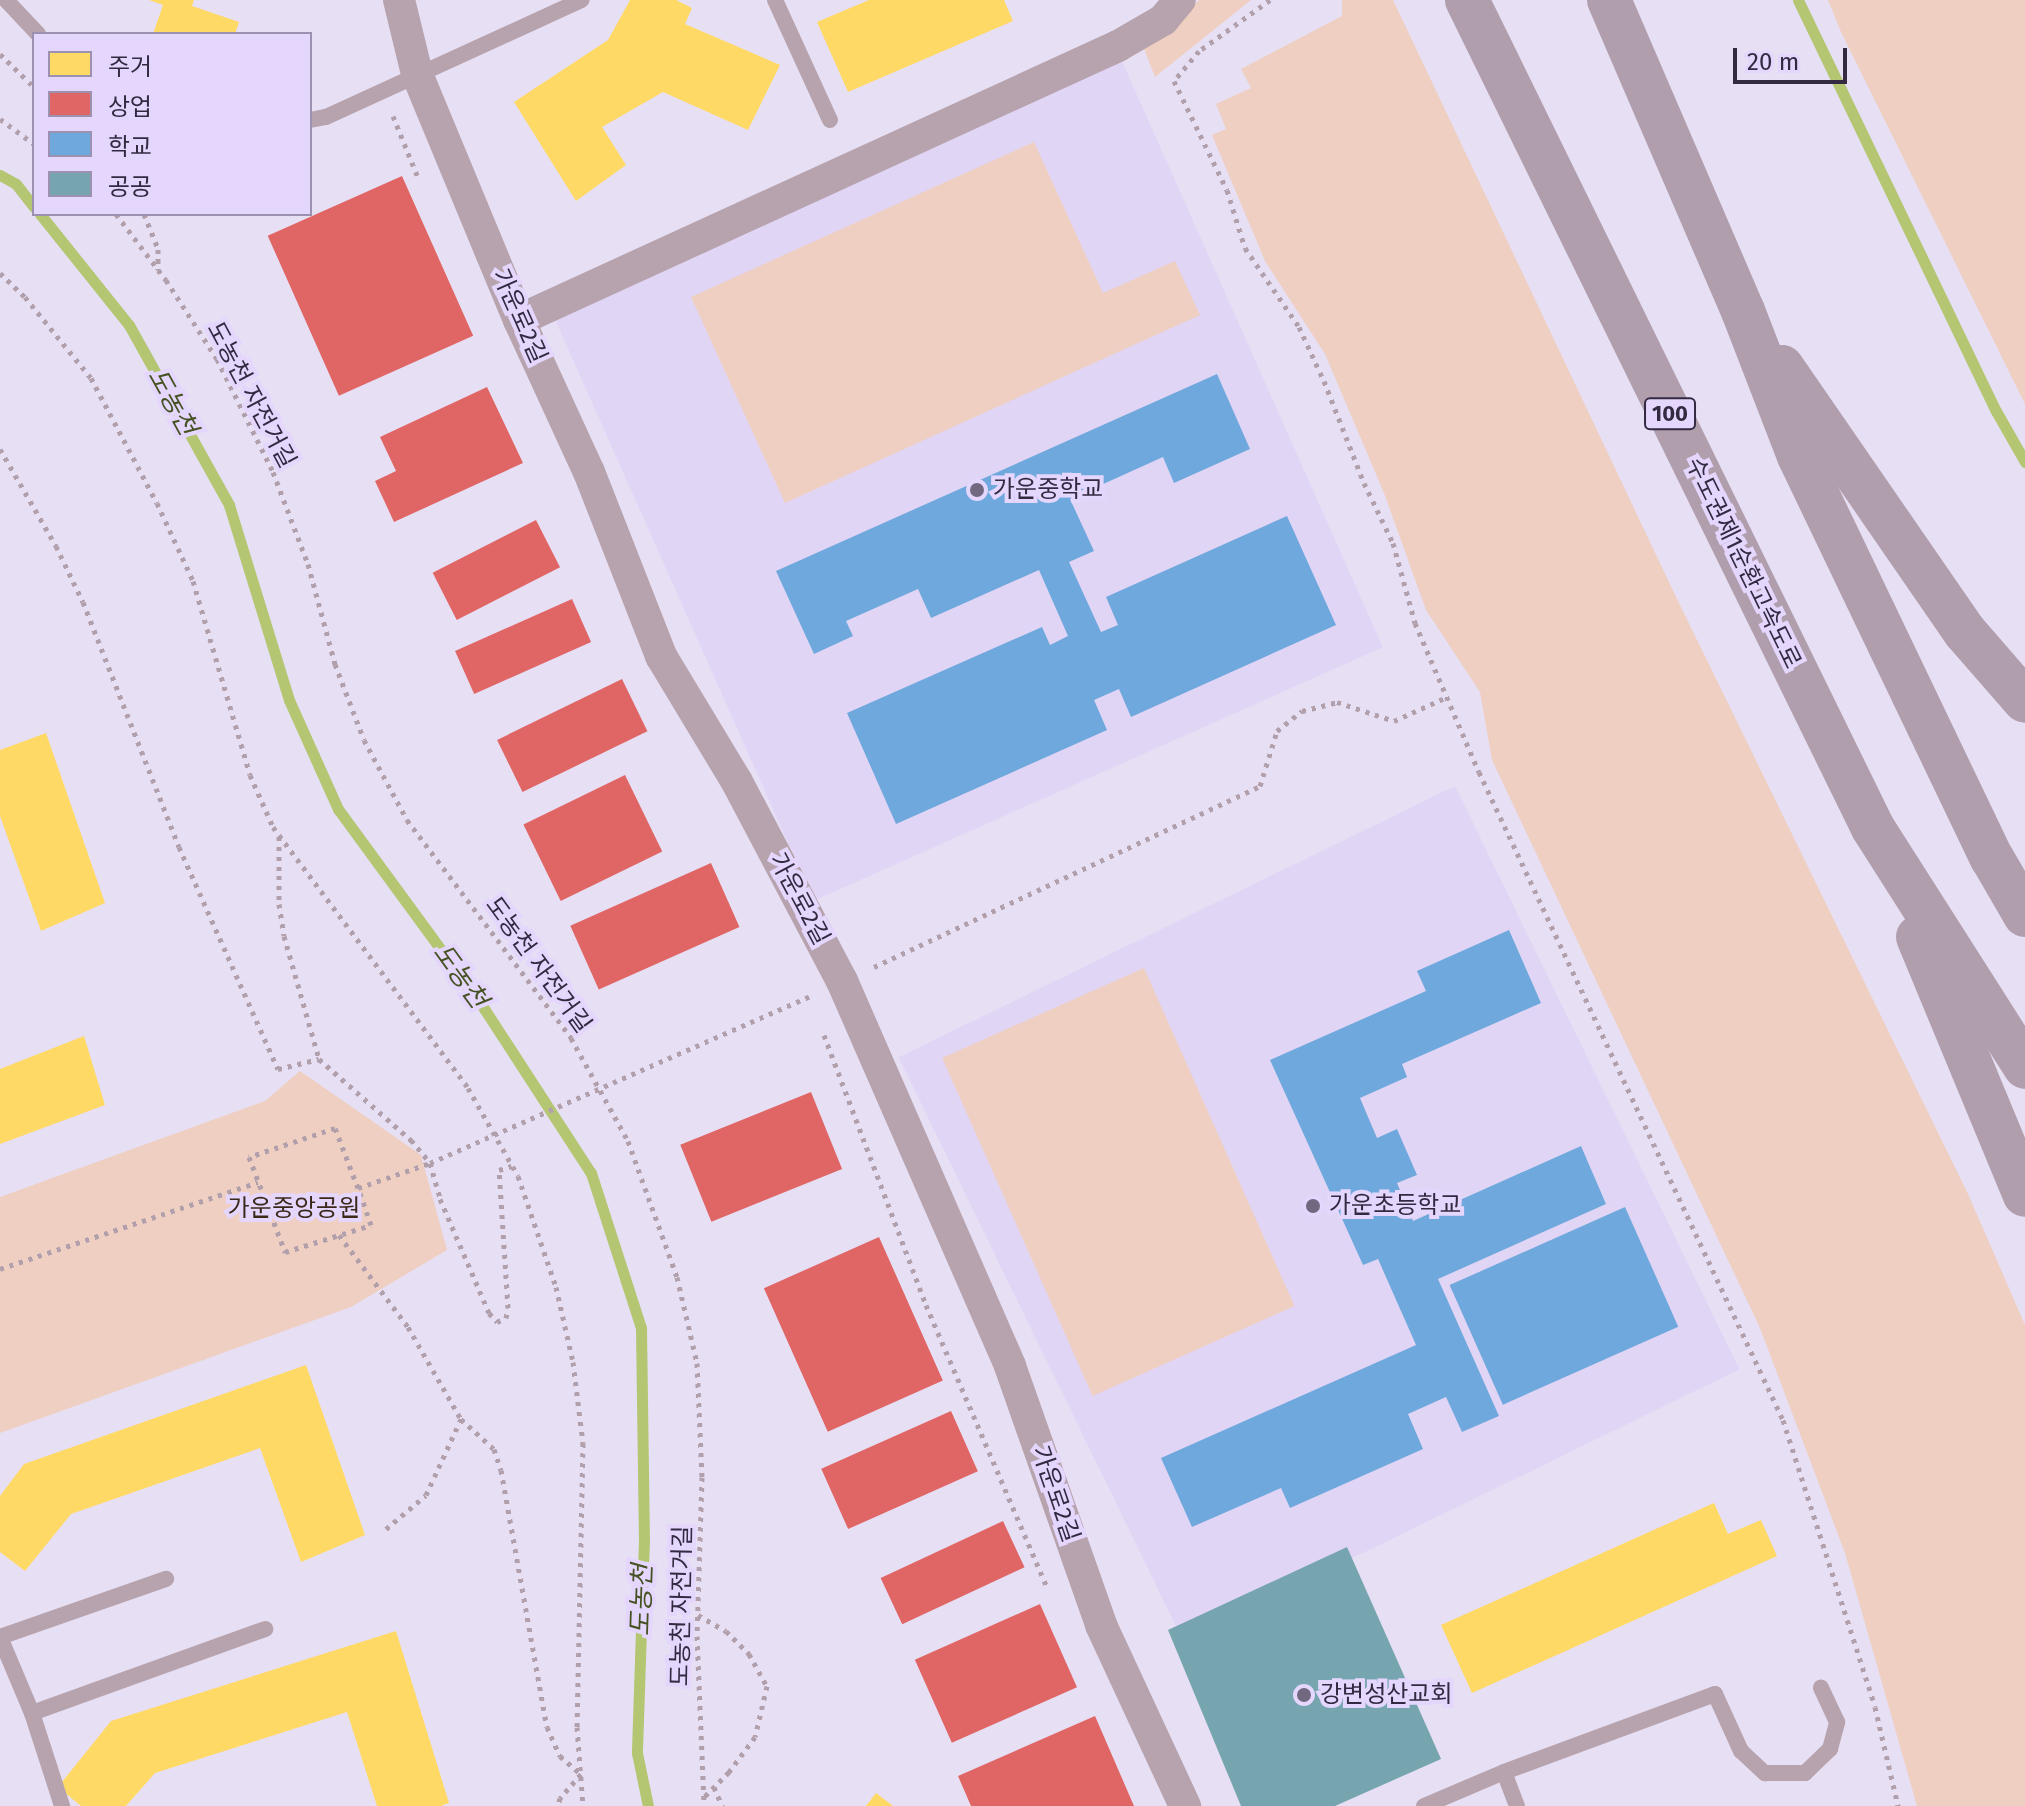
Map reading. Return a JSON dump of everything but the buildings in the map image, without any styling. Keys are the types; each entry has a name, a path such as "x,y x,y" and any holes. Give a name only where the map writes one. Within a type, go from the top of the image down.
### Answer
{"highway":[{"name":"수도권제1순환고속도로","path":"1467,0 1873,828 2025,1067"},
{"path":"1609,0 1743,311 1799,456 1992,858 2025,915"},
{"path":"1743,311 1965,632 2025,701"},
{"path":"1873,828 2025,1195"}],"street":[{"name":"가운로2길","path":"399,0 417,74 519,320 589,472 661,656 737,782 842,981 1010,1366 1101,1625 1185,1806"},
{"path":"519,320 1118,46 1163,20 1180,0"}],"lane":[{"path":"6,0 36,32"},
{"path":"312,120 326,117 581,0"},
{"path":"775,0 830,120"},
{"path":"62,1806 32,1713 0,1637 166,1579"},
{"path":"32,1713 265,1629"},
{"path":"1424,1806 1504,1772 1715,1694 1741,1751 1765,1773 1805,1773 1830,1749 1837,1722 1821,1688"},
{"path":"1504,1772 1517,1806"}],"path":[{"path":"1270,0 1199,51 1174,81 1227,190 1245,248 1299,327 1324,381 1364,483 1393,543 1415,623 1447,697 1783,1420 1875,1707 1898,1806"},
{"path":"0,54 32,85"},
{"path":"386,89 394,123 424,193"},
{"path":"0,119 32,143"},
{"name":"도농천 자전거길","path":"118,216 158,270 217,359 273,472 308,564 339,677 364,740 407,820 571,1038 628,1141 677,1277 697,1363 702,1477 698,1615 704,1806"},
{"path":"145,216 158,249 158,270"},
{"path":"0,273 25,297 91,378 157,503 193,581 250,775 279,836 468,1088 511,1166 556,1287 573,1362 583,1443 577,1727 583,1806"},
{"path":"0,449 56,546 83,602 179,847 278,1069 319,1059"},
{"path":"873,967 1260,786 1277,731 1302,711 1337,702 1394,721 1447,697"},
{"path":"279,836 279,904 284,936 319,1059 411,1140 430,1163 440,1199 489,1313 497,1322 506,1318 508,1308 499,1170 511,1166"},
{"path":"802,983 814,1011"},
{"path":"358,1188 430,1163 817,993"},
{"path":"820,1026 926,1305 1054,1602"},
{"path":"335,1128 371,1225 285,1252 258,1182 249,1157 335,1128"},
{"path":"0,1269 258,1182"},
{"path":"339,1235 408,1327 461,1419 494,1449 501,1470 547,1727 560,1756 581,1774"},
{"path":"386,1529 426,1495 461,1419"},
{"path":"698,1615 726,1631 749,1654 767,1686 755,1737 703,1798"},
{"path":"558,1806 560,1798 581,1774"},
{"path":"714,1787 722,1806"}],"shaded area":[{"name":"가운중학교","path":"1121,59 1383,647 814,901 552,312"},
{"name":"가운초등학교","path":"1455,786 1740,1369 1183,1641 899,1057"}],"green space":[{"path":"1199,0 1251,0 1155,77 1143,46 1184,17"},
{"path":"1342,0 1393,0 1677,599 1968,1194 2025,1325 2025,1806 1917,1806 1845,1553 1760,1328 1492,760 1480,692 1426,610 1384,493 1325,354 1265,261 1212,135 1226,129 1216,104 1251,88 1241,69 1342,16"},
{"path":"1828,0 2025,0 2025,404 1841,32"},
{"path":"1034,142 1103,293 1175,261 1200,315 785,503 691,297"},
{"path":"1144,968 1294,1306 1093,1396 942,1058"},
{"name":"가운중앙공원","path":"300,1071 421,1155 447,1250 351,1307 0,1433 0,1197 265,1101"}],"waterway":[{"path":"1798,0 1996,411 2025,462"},
{"name":"도농천","path":"0,175 16,184 32,204"},
{"name":"도농천","path":"42,216 129,325 229,505 289,700 338,809 485,1010 591,1173 641,1328 644,1539 637,1753 648,1806"}],"place":[{"name":"가운중학교","path":"977,490"},
{"name":"가운초등학교","path":"1313,1206"},
{"name":"강변성산교회","path":"1304,1695"}]}
